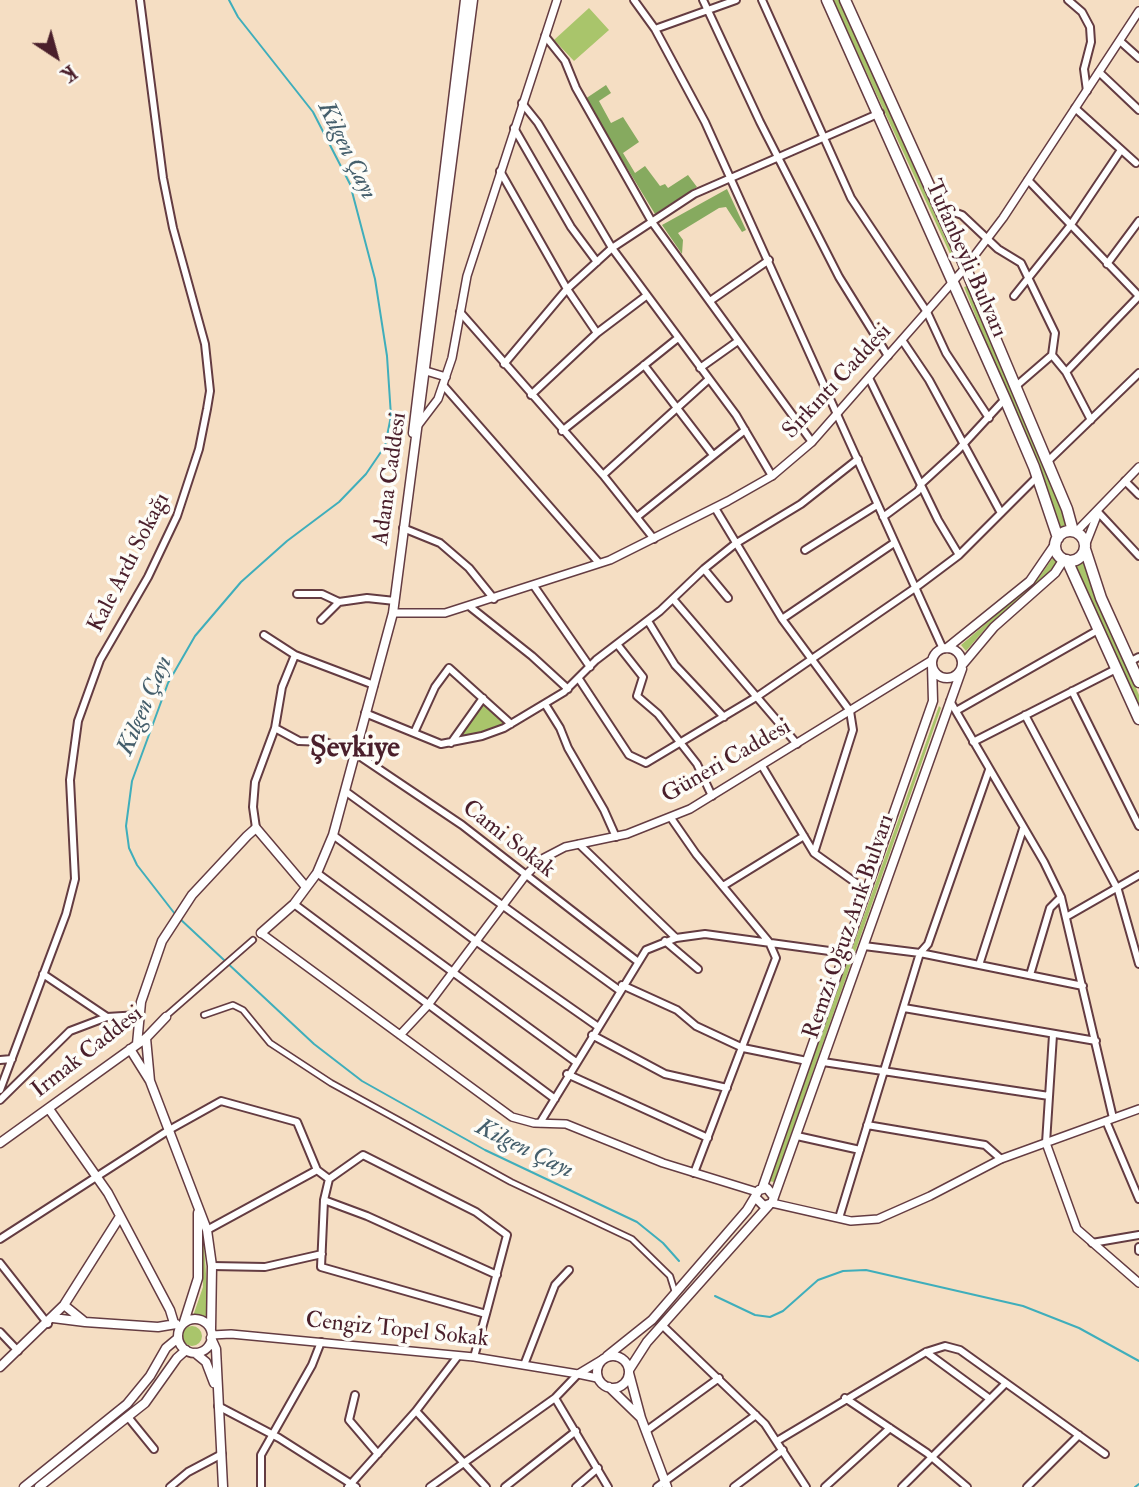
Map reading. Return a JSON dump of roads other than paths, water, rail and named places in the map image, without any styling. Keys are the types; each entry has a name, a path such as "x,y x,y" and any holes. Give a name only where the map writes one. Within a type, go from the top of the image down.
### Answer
{"highway":[{"name":"Tufanbeyli Bulvarı","path":"827,0 880,113 1005,399 1037,477 1059,555 1065,560 1139,719"},
{"name":"Tufanbeyli Bulvarı","path":"845,0 939,207 1074,531 1083,537 1101,598 1134,660 1139,682"},
{"path":"1057,541 1064,532 1074,531"},
{"path":"1065,560 1078,558 1085,547"}],"main road":[{"path":"412,464 415,408 465,0"},
{"name":"Adana Caddesi","path":"261,933 295,904 317,873 345,791 393,613 473,0"},
{"name":"Güneri Caddesi","path":"932,662 945,648 1030,581 1057,541"},
{"path":"932,662 936,674 946,679 955,677 993,627 1055,573 1065,560"},
{"path":"945,648 957,651 962,666"},
{"name":"Remzi Oğuz Arık Bulvarı","path":"605,1358 641,1331 758,1193 933,701 932,662"},
{"name":"Remzi Oğuz Arık Bulvarı","path":"609,1387 620,1386 662,1325 771,1201 797,1136 962,666"},
{"path":"223,1487 215,1349 211,1334 212,1266 207,1230 150,1081 133,1046 139,1015 162,941 192,895 256,828 306,887"},
{"name":"Irmak Caddesi","path":"0,1143 146,1038 166,1017"},
{"path":"146,1038 150,1081"},
{"path":"50,1109 97,1177 179,1324"},
{"path":"770,1190 771,1201 761,1205 758,1193 770,1190"},
{"path":"24,1487 127,1404 150,1376 166,1348 178,1337 179,1324 198,1278 198,1210"},
{"path":"0,1367 64,1305 119,1218"},
{"path":"64,1305 85,1322"},
{"path":"50,1321 158,1327 199,1319 211,1334"},
{"path":"158,1327 178,1337 206,1362 217,1392"},
{"path":"39,1487 145,1403 177,1358 191,1351 205,1349 211,1334"},
{"path":"641,1418 597,1378 597,1367 605,1358 621,1358 629,1372 641,1418 665,1485"}],"street":[{"name":"Kale Ardı Sokağı","path":"0,1090 66,914 75,879 70,780 78,721 100,660 148,577 177,516 204,429 209,391 205,344 173,228 163,178 140,0"},
{"path":"419,424 438,399 444,381 467,276 557,0"},
{"path":"634,0 655,29 732,179 814,368 838,413 894,543 945,648"},
{"path":"703,0 839,277 888,356"},
{"path":"655,29 736,0"},
{"path":"762,0 851,198 927,312 946,353 989,418"},
{"path":"1068,0 1082,12 1090,27 1091,42 1084,69 1087,91"},
{"name":"Sırkıntı Caddesi","path":"393,613 444,613 599,564 715,508 772,476 812,442 988,239 1139,11"},
{"path":"545,36 565,61 576,88 652,222 812,442"},
{"path":"1120,41 1139,58"},
{"path":"1099,72 1139,110"},
{"path":"522,103 538,123 612,248 745,430 772,476"},
{"path":"1075,108 1136,163"},
{"path":"504,364 568,289 612,248 694,194 880,113"},
{"path":"514,128 571,227 597,262"},
{"path":"1014,296 1070,226 1121,150"},
{"path":"500,172 568,289 597,333"},
{"path":"1028,180 1139,296 1066,372"},
{"path":"939,207 962,215 988,239 1021,263 1030,276 1055,333 1052,355 1016,387"},
{"path":"1107,264 1139,220"},
{"path":"710,301 769,260"},
{"path":"531,395 597,333 646,296"},
{"path":"460,313 603,475 654,539"},
{"path":"562,431 678,338"},
{"path":"902,340 929,380 1001,513"},
{"path":"700,368 738,341"},
{"path":"1052,355 1066,372 1091,420"},
{"path":"645,365 713,454"},
{"path":"426,371 444,381 599,564"},
{"path":"1047,462 1139,373"},
{"path":"869,378 922,483 937,520 959,555"},
{"path":"603,475 709,379"},
{"path":"883,517 918,491 922,483 964,444 1005,399"},
{"path":"637,517 745,430"},
{"path":"365,713 441,744 482,736 511,724 568,689 590,667 648,621 735,544 801,505 858,459"},
{"path":"1074,531 1098,512 1139,467"},
{"path":"579,679 636,760 646,763 758,696 915,588 959,555 1037,477"},
{"path":"1125,481 1139,495"},
{"path":"805,550 877,505"},
{"path":"715,508 735,544 759,576 782,619 850,711 853,730 814,853"},
{"path":"1085,547 1098,512"},
{"path":"1098,512 1139,556"},
{"path":"403,528 440,543 469,568 494,598"},
{"path":"782,619 894,543"},
{"path":"704,569 728,598"},
{"path":"534,586 590,667"},
{"path":"297,594 322,594 339,602 367,598 395,601"},
{"path":"673,599 797,744"},
{"path":"321,620 339,602"},
{"path":"469,606 532,656 568,689"},
{"path":"648,621 675,665 724,717"},
{"path":"956,711 1098,630"},
{"path":"264,635 295,655 374,685"},
{"path":"617,644 643,677 637,696 658,714 697,764 712,796"},
{"path":"256,828 253,807 255,782 275,728 282,687 295,655"},
{"name":"Güneri Caddesi","path":"400,1035 428,1005 525,876 551,853 616,837 671,818 712,796 932,662"},
{"path":"414,733 435,687 449,668 511,724"},
{"path":"973,742 1116,669"},
{"path":"1072,691 1139,826"},
{"path":"450,743 483,698"},
{"path":"950,701 1061,897 1096,1041 1109,1120 1139,1199"},
{"path":"545,704 560,727 568,748 604,810 616,837"},
{"path":"1025,715 1118,890 1139,964"},
{"name":"Cami Sokak","path":"275,728 299,741 325,742 355,752 462,825 637,961"},
{"path":"762,766 814,853 866,890"},
{"path":"839,1218 920,953 928,944 989,769"},
{"path":"345,791 503,907 621,987 677,1010 696,1026 743,1048 807,1061"},
{"path":"671,818 696,854 769,943 776,958 694,1174"},
{"path":"979,965 1023,829"},
{"path":"332,835 597,1026"},
{"path":"723,886 804,836"},
{"path":"579,844 676,938"},
{"path":"317,873 576,1062"},
{"path":"1066,917 1118,890 1139,875"},
{"path":"1030,975 1050,908 1061,897"},
{"path":"295,904 555,1099"},
{"path":"261,933 512,1117 540,1123 566,1124 694,1174 758,1193"},
{"path":"540,1123 567,1074 646,950 676,938 705,934 844,953"},
{"path":"166,1017 253,940"},
{"path":"665,942 698,969"},
{"path":"864,946 920,953 1083,986"},
{"path":"43,974 107,1017"},
{"path":"204,1015 233,1005 243,1010 270,1043 331,1083 511,1182 632,1239 670,1276 675,1294"},
{"path":"904,1008 1096,1041"},
{"path":"0,1100 62,1036 107,1017 139,1015"},
{"path":"592,1035 665,1074 727,1088"},
{"path":"1053,1035 1046,1143 1077,1229 1139,1283"},
{"path":"0,1060 12,1059"},
{"path":"823,1062 1049,1096"},
{"path":"567,1074 708,1138"},
{"path":"1,1235 220,1101 297,1122 317,1170 329,1179"},
{"path":"771,1201 851,1221 878,1219 930,1196 1000,1159 1139,1109"},
{"path":"867,1125 985,1146 1000,1159"},
{"path":"797,1136 860,1150"},
{"path":"474,1357 497,1275 508,1235 476,1212 363,1155 329,1179 324,1200 321,1267 486,1314"},
{"path":"207,1230 317,1170"},
{"path":"324,1200 367,1216 497,1275"},
{"path":"1090,1243 1139,1235"},
{"path":"212,1266 265,1267 322,1254"},
{"path":"0,1263 50,1321"},
{"path":"524,1366 555,1285 569,1270"},
{"path":"662,1325 756,1415 777,1441 806,1487"},
{"path":"0,1332 18,1351"},
{"name":"Cengiz Topel Sokak","path":"211,1334 474,1357 597,1378"},
{"path":"261,1487 261,1455 312,1365 321,1342"},
{"path":"777,1441 845,1398 926,1352 940,1347 956,1348 1105,1454"},
{"path":"926,1352 990,1399"},
{"path":"218,1406 271,1434 351,1486 458,1356"},
{"path":"430,1487 555,1398 578,1374 605,1358"},
{"path":"646,1431 719,1378"},
{"path":"902,1487 1006,1383"},
{"path":"355,1395 349,1420 378,1454"},
{"path":"555,1398 608,1487"},
{"path":"845,1398 933,1458 967,1487"},
{"path":"416,1410 486,1487"},
{"path":"665,1485 756,1415"},
{"path":"128,1417 154,1449"},
{"path":"825,1487 890,1428"},
{"path":"505,1487 576,1431"},
{"path":"1027,1487 1079,1435"},
{"path":"734,1487 783,1450"},
{"path":"170,1487 188,1472 222,1454"},
{"path":"576,1487 598,1468"}],"waterway":[{"name":"Kilgen Çayı","path":"175,914 137,865 129,848 126,826 132,781 168,683 195,636 241,582 287,541 339,502 366,474 385,446 391,416 387,356 375,279 350,184 313,112 238,17 229,0"},
{"name":"Kilgen Çayı","path":"179,918 314,1044 362,1081 485,1150 637,1222 663,1243 679,1261"},
{"name":"Kilgen Çayı","path":"715,1296 755,1315 770,1317 783,1311 818,1280 843,1271 866,1270 1023,1306 1079,1328 1139,1361"},
{"name":"Kilgen Çayı","path":"1135,1487 1139,1484"}],"district":[{"name":"Şevkiye","path":"355,750"}]}
